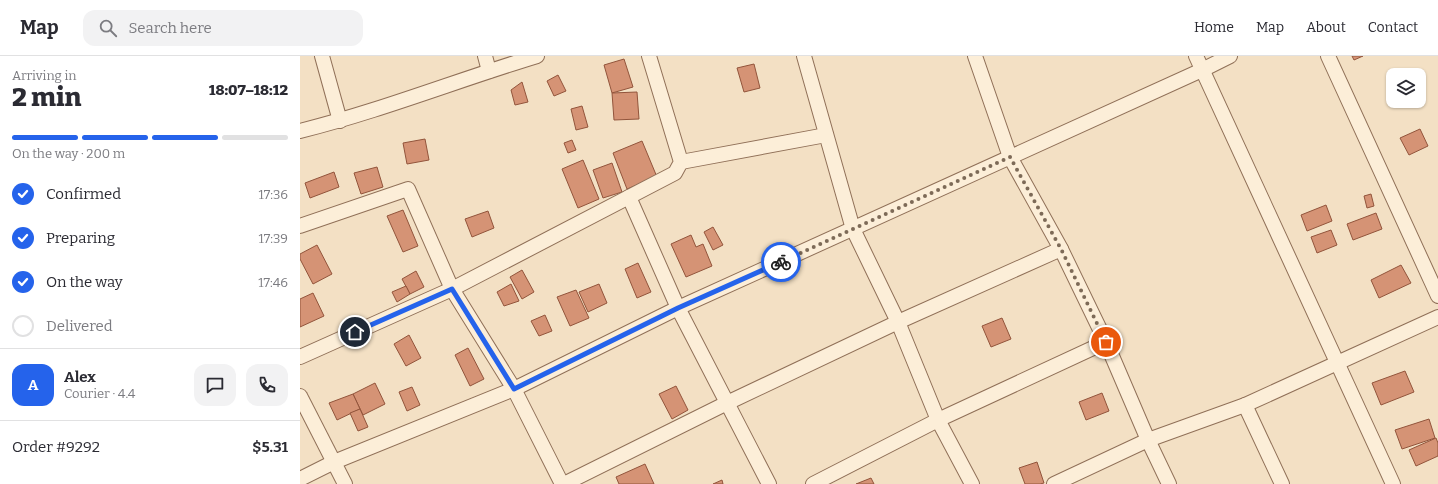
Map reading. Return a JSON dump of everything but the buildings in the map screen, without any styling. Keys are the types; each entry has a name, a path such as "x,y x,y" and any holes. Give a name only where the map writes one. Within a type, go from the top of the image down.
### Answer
{"street":[{"path":"322,56 340,121"},
{"path":"485,56 489,71"},
{"path":"300,131 340,121 537,56"},
{"path":"300,357 452,289 675,172 681,162 649,56"},
{"path":"804,56 853,229 898,322 938,420 972,484"},
{"path":"974,56 1010,157 1061,249 1106,342 1148,440 1169,484"},
{"path":"1196,56 1393,484"},
{"path":"300,479 334,462 514,389 678,308 1230,56"},
{"path":"1328,56 1438,296"},
{"path":"681,162 826,135"},
{"path":"300,226 408,189 452,289 514,389 563,484 727,403 898,322 1061,249"},
{"path":"629,197 678,308 769,484"},
{"path":"1054,484 1148,440 1245,406 1438,317"},
{"path":"813,484 938,420 1106,342"},
{"path":"300,396 345,484"},
{"path":"1245,406 1282,484"}],"way so far":[{"path":"781,262 1010,157 1061,249 1106,342"}],"route":[{"path":"355,332 452,289 514,389 678,308 781,262"}]}
